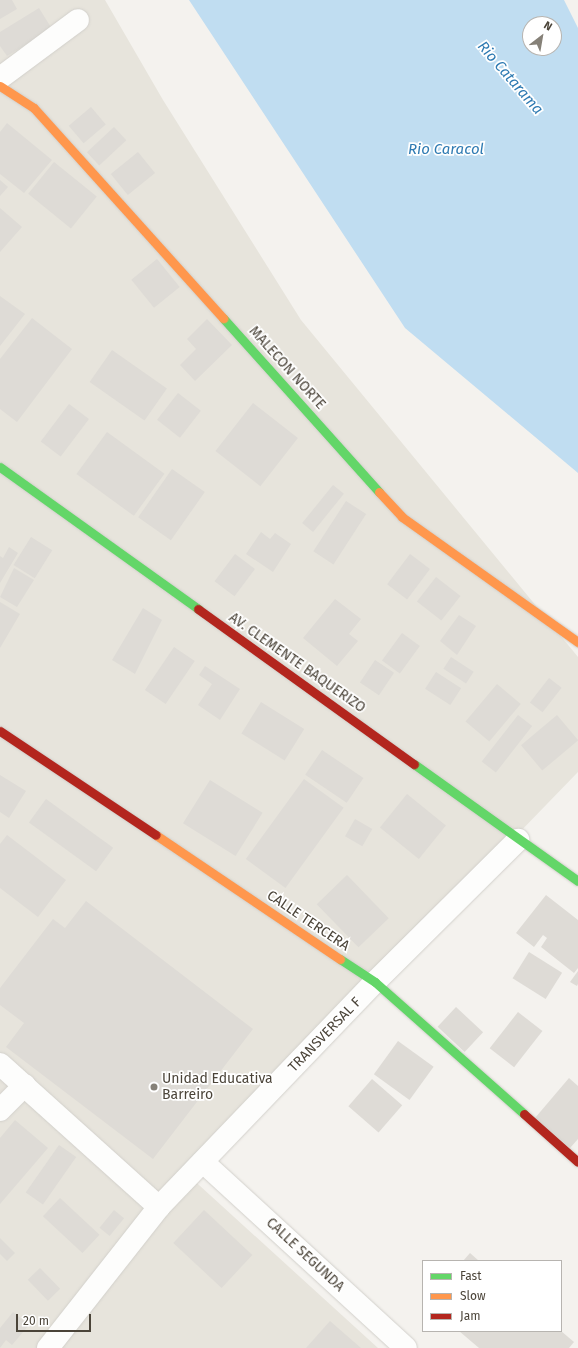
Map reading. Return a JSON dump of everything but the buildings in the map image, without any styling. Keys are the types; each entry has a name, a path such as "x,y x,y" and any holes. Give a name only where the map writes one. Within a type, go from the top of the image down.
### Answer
{"main road":[{"name":"MALECON NORTE","path":"0,86 34,108 402,517 578,642"},
{"name":"AV. CLEMENTE BAQUERIZO","path":"0,467 437,777 518,840 578,881"},
{"name":"CALLE TERCERA","path":"0,731 375,982 578,1162"}],"street":[{"path":"0,78 78,20"},
{"name":"TRANSVERSAL F","path":"48,1348 159,1207 375,982 518,840"},
{"path":"0,1064 159,1207"},
{"path":"0,1110 25,1085"},
{"name":"CALLE SEGUNDA","path":"203,1162 406,1348"}],"shaded area":[{"path":"0,0 105,0 163,100 301,320 578,657 578,772 188,1175 378,1348 0,1348"}],"water":[{"name":"Rio Caracol","path":"189,0 564,0 578,28 578,473 405,328"}],"traffic: fast":[{"path":"223,318 379,492"},
{"path":"0,467 198,609"},
{"path":"414,764 578,881"},
{"path":"340,959 375,982 524,1114"}],"traffic: slow":[{"path":"0,86 34,108 223,318"},
{"path":"379,492 402,517 578,642"},
{"path":"156,835 340,959"}],"traffic: jam":[{"path":"198,609 414,764"},
{"path":"0,731 156,835"},
{"path":"524,1114 578,1162"}],"place":[{"name":"Unidad Educativa Barreiro","path":"154,1087"}],"water label":[{"name":"Rio Catarama","path":"510,78"}]}
